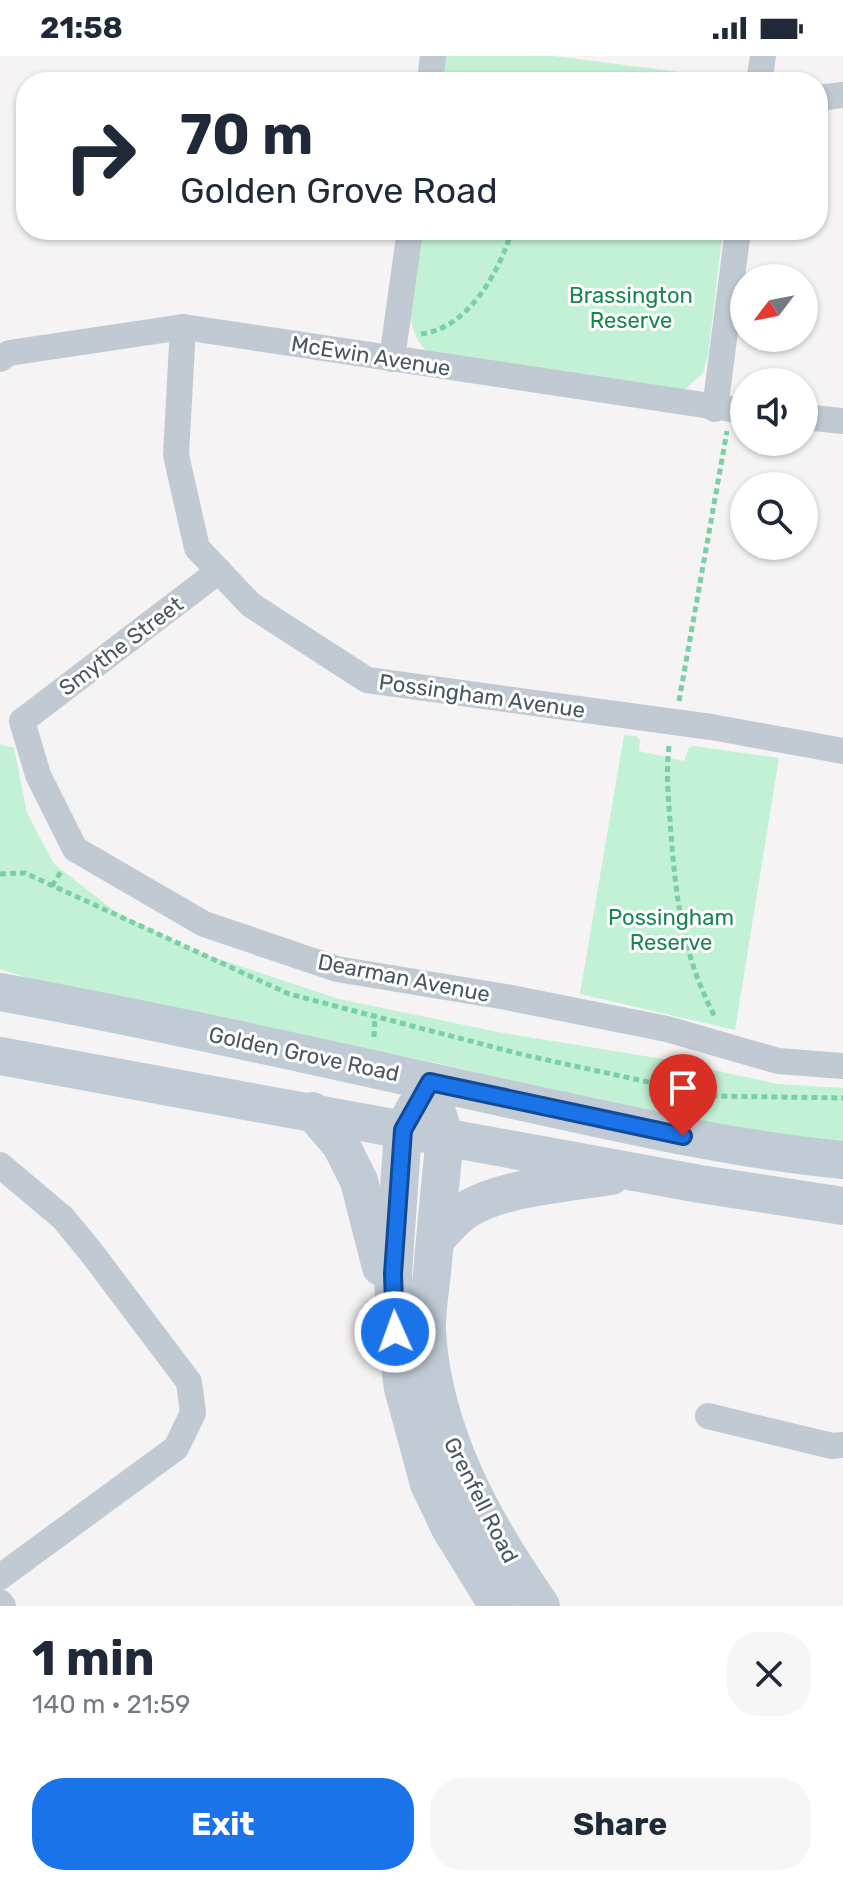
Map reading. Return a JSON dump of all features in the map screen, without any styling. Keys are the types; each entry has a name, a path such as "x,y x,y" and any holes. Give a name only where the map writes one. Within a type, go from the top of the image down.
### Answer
{"main road":[{"path":"0,972 92,1009"},
{"name":"Golden Grove Road","path":"0,992 776,1154 843,1160"},
{"path":"0,1045 85,1073"},
{"path":"0,1056 312,1111 445,1139 843,1206"},
{"name":"Grenfell Road","path":"430,1082 403,1130 393,1274 395,1332 403,1388 429,1484 450,1528 498,1606"},
{"name":"Grenfell Road","path":"430,1082 445,1139 427,1331 433,1382 450,1443 503,1551 541,1606"},
{"path":"312,1111 341,1145 359,1181 395,1332"},
{"path":"435,1240 463,1212 499,1196 634,1172"}],"street":[{"path":"394,347 409,240"},
{"path":"732,368 738,240"},
{"name":"McEwin Avenue","path":"0,359 9,353 183,327 394,347 730,410"},
{"name":"Possingham Avenue","path":"183,327 176,455 197,548 251,605 367,680 673,722 843,751"},
{"path":"818,418 843,421"},
{"name":"Smythe Street","path":"22,721 219,571"},
{"name":"Dearman Avenue","path":"22,721 38,775 75,849 204,924 337,969 506,997 667,1029 778,1061 843,1066"},
{"path":"0,1165 63,1218 91,1252 189,1382 193,1413 176,1448 0,1577"},
{"path":"708,1416 832,1446 843,1445"}],"path":[{"path":"394,347 455,321 475,302 490,279 508,240"},
{"path":"724,1025 715,1017 699,986 685,946 672,856 667,789 673,722 730,410"},
{"path":"0,874 25,873 289,994 524,1055 713,1096 843,1098"},
{"path":"374,1042 375,1016"}],"green space":[{"path":"445,56 554,56 679,72 443,72"},
{"name":"Brassington Reserve","path":"419,240 722,240 708,355 703,373 683,391 431,354 420,343 413,329 410,313"},
{"name":"Possingham Reserve","path":"624,735 636,736 640,741 639,751 684,761 689,747 694,746 779,758 735,1030 580,994"},
{"path":"0,744 14,748 27,813 54,864 116,912 195,951 339,999 498,1032 663,1059 778,1084 843,1088 843,1146 659,1115 437,1063 111,999 42,983 0,969"}],"route":[{"path":"395,1332 393,1274 403,1130 430,1082 683,1136"}]}
